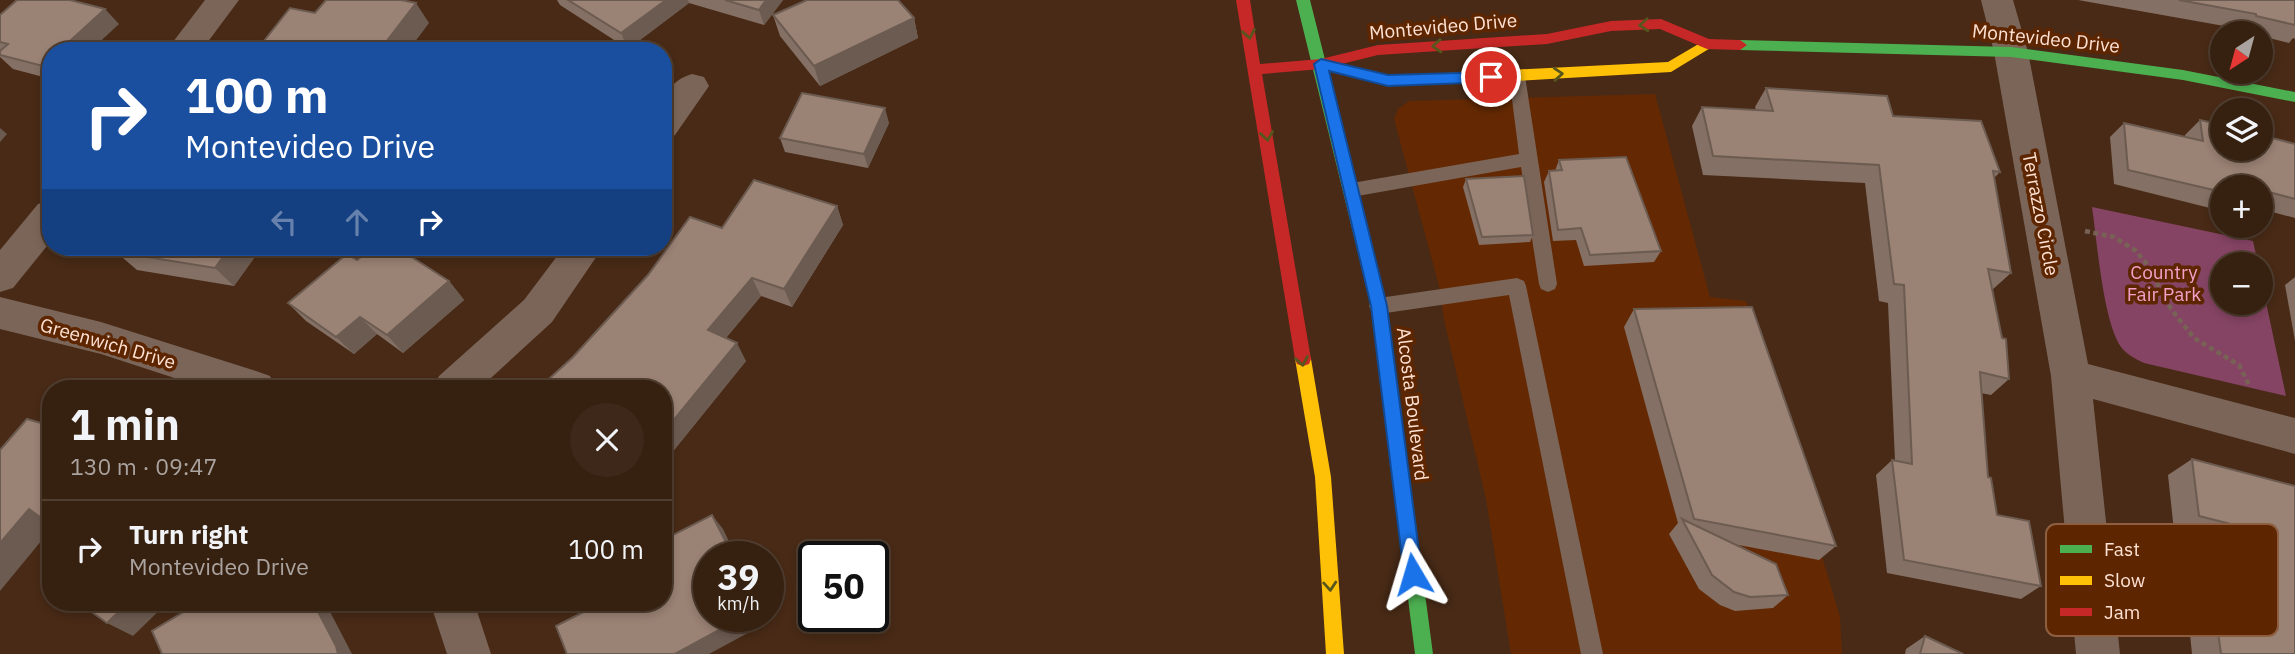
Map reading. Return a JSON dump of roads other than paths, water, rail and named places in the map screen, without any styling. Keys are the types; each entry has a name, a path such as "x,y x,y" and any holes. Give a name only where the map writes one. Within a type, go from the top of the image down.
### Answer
{"street":[{"path":"189,42 223,0"},
{"path":"1243,0 1323,477 1335,654"},
{"name":"Alcosta Boulevard","path":"1303,0 1379,306 1424,654"},
{"name":"Terrazzo Circle","path":"1997,0 2011,52 2071,376 2085,524"},
{"name":"Montevideo Drive","path":"1321,64 1378,50 1547,39 1611,26 1661,24 1707,44 2011,52 2183,75 2295,97"},
{"path":"1256,69 1321,64 1388,80 1517,76 1671,67 1707,44"},
{"path":"672,114 692,86"},
{"path":"0,277 42,225"},
{"path":"462,380 538,311 578,256"},
{"name":"Greenwich Drive","path":"0,313 101,338 231,380"},
{"path":"2071,376 2295,436"},
{"path":"455,611 469,654"},
{"name":"Terrazzo Circle","path":"2096,636 2098,654"}],"lane":[{"path":"1517,76 1548,284"},
{"path":"1352,190 1529,159"},
{"path":"1379,306 1517,286 1592,654"}],"park label":[{"name":"Country Fair Park","path":"2164,283"}]}
